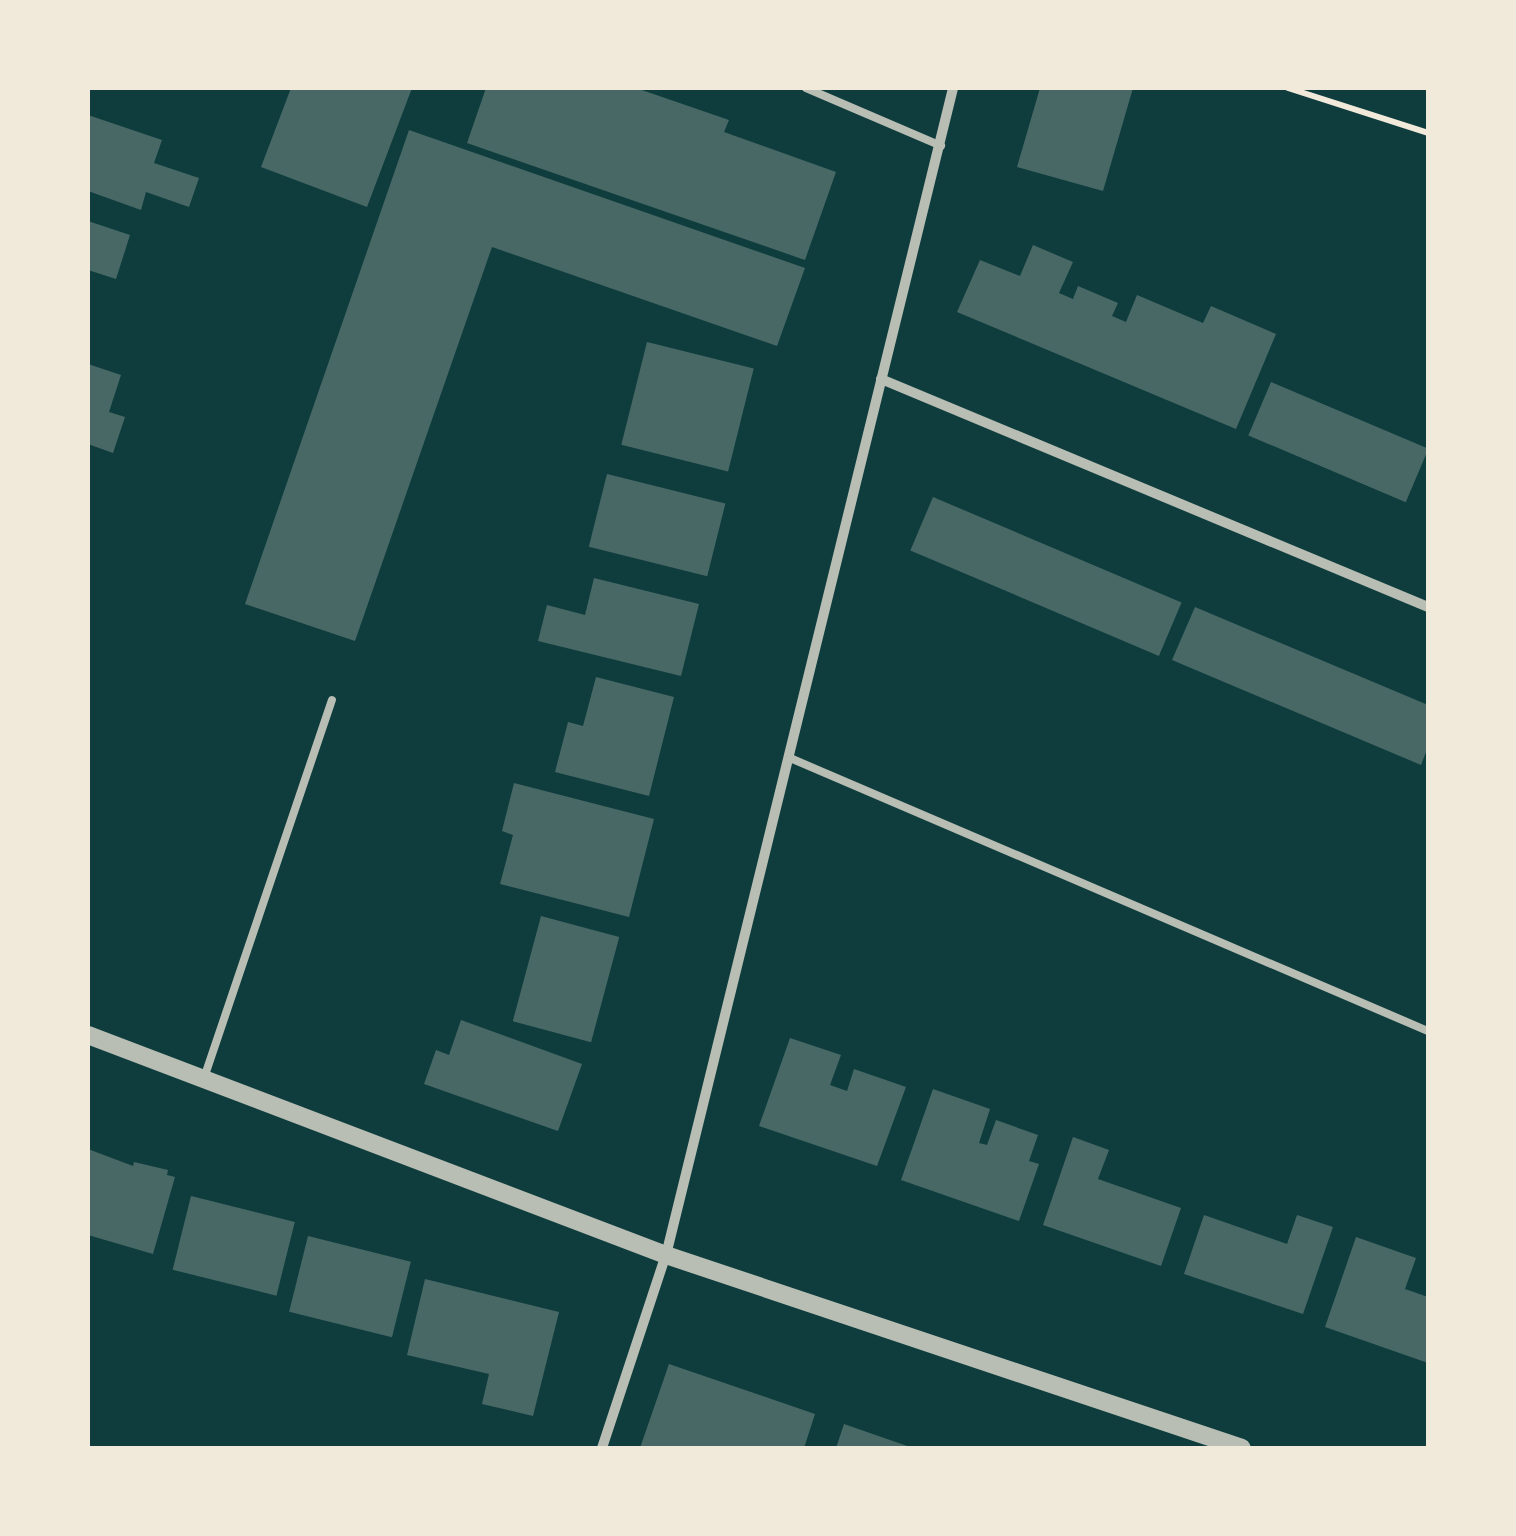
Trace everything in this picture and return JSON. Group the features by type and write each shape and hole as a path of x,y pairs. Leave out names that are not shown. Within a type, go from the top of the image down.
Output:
{"street":[{"path":"602,1448 666,1255 953,88"},
{"path":"881,380 1428,607"},
{"path":"88,1035 666,1255 1242,1448"}],"lane":[{"path":"806,88 941,146"},
{"path":"204,1078 332,700"},
{"path":"790,758 1428,1032"}],"path":[{"path":"1288,88 1428,132"}],"building":[{"path":"291,88 412,88 367,207 261,167"},
{"path":"486,88 636,88 729,120 724,132 836,172 805,260 467,143"},
{"path":"1040,88 1133,88 1103,191 1017,167"},
{"path":"88,115 162,140 154,163 199,178 189,207 146,192 141,210 88,191"},
{"path":"409,130 805,268 777,346 492,247 355,641 245,604"},
{"path":"88,221 130,235 116,279 88,270"},
{"path":"1033,245 1073,262 1059,293 1073,299 1078,286 1118,303 1112,316 1126,322 1137,295 1203,323 1211,306 1276,334 1236,429 957,312 980,260 1020,276"},
{"path":"647,342 754,369 728,471 621,445"},
{"path":"88,364 121,375 109,412 125,417 113,453 88,444"},
{"path":"1271,382 1428,449 1406,502 1248,435"},
{"path":"607,474 725,504 707,576 589,547"},
{"path":"933,497 1182,602 1159,656 910,550"},
{"path":"594,578 699,604 681,676 538,641 547,605 585,615"},
{"path":"1195,607 1428,705 1428,747 1421,765 1172,660"},
{"path":"596,677 674,697 649,796 555,772 568,722 583,726"},
{"path":"514,783 654,819 629,917 500,884 513,835 502,831"},
{"path":"541,916 619,937 591,1042 513,1021"},
{"path":"461,1020 582,1064 558,1131 424,1084 436,1050 449,1055"},
{"path":"790,1038 841,1055 830,1085 847,1091 854,1069 906,1087 877,1166 759,1126"},
{"path":"933,1089 990,1109 979,1143 987,1145 996,1120 1038,1135 1029,1161 1039,1164 1019,1221 901,1180"},
{"path":"1073,1137 1109,1150 1098,1179 1181,1208 1161,1266 1043,1225"},
{"path":"88,1149 133,1166 134,1162 168,1170 167,1175 175,1177 153,1254 88,1235"},
{"path":"191,1196 295,1222 276,1296 173,1270"},
{"path":"1204,1215 1287,1244 1297,1215 1333,1227 1303,1314 1184,1274"},
{"path":"308,1236 411,1262 392,1337 289,1312"},
{"path":"1356,1237 1416,1258 1405,1289 1428,1297 1428,1363 1325,1327"},
{"path":"425,1279 559,1312 533,1416 482,1404 489,1374 407,1355"},
{"path":"669,1364 815,1414 804,1448 640,1448"},
{"path":"844,1424 913,1448 836,1448"}]}
